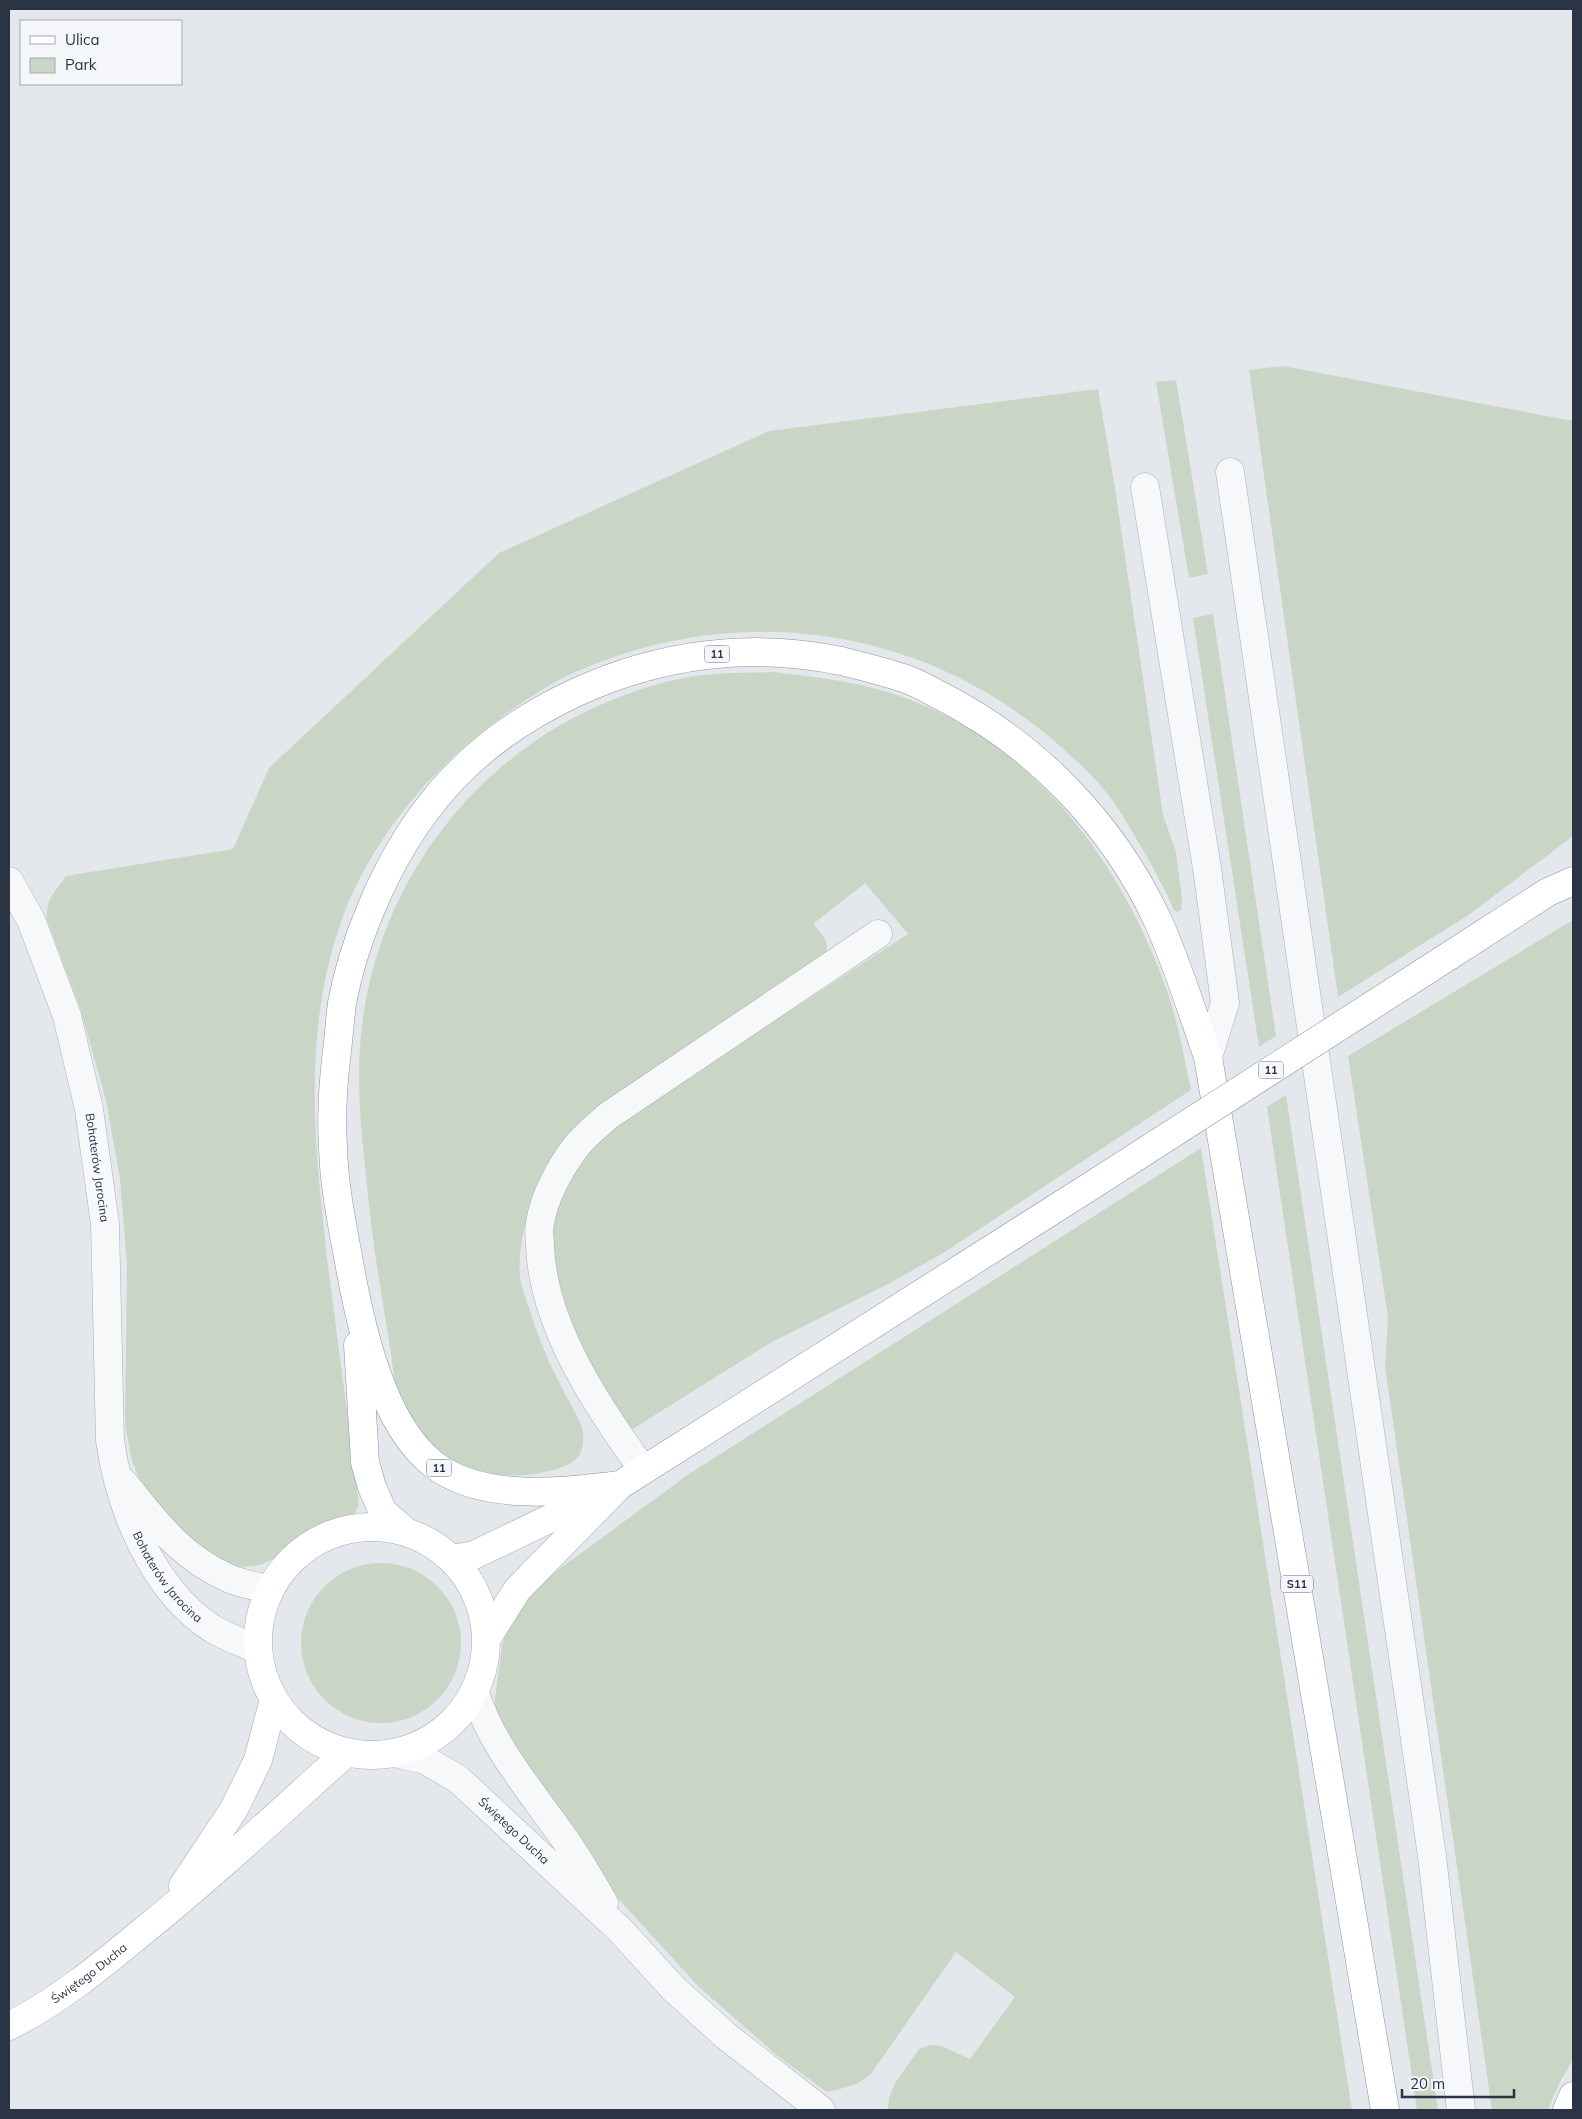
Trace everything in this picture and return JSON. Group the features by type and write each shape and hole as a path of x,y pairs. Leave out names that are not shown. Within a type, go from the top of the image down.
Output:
{"main road":[{"name":"11","path":"1208,1057 1159,924 1116,847 1073,794 1020,746 969,711 909,680 857,665 805,654 740,651 665,662 605,679 549,705 510,730 469,761 438,795 411,829 384,876 357,942 343,1001 335,1072 332,1145 337,1199 357,1307 377,1373 392,1410 400,1427 420,1452 448,1474 469,1482 521,1491 578,1490 620,1485 1094,1184 1548,892 1573,881"},
{"name":"11","path":"1548,892 1573,864"},
{"name":"S11","path":"1208,1057 1385,2110"},
{"name":"11","path":"357,1307 365,1462 372,1487 383,1512 404,1530"},
{"path":"453,1559 474,1555 620,1485"},
{"path":"487,1638 517,1590 620,1485"},
{"path":"373,1526 404,1530 430,1542 453,1559 470,1582 483,1609 487,1638 486,1657 474,1693 460,1714 442,1732 420,1745 395,1753 363,1755 347,1752 318,1742 293,1724 274,1699 263,1676 258,1650 258,1629 262,1608 270,1589 288,1563 312,1542 342,1530 373,1526"},
{"name":"Świętego Ducha","path":"166,1913 234,1809 258,1760 274,1699"},
{"name":"Świętego Ducha","path":"9,2026 26,2018 85,1978 166,1913 347,1752"},
{"path":"1567,2110 1573,2096"}],"street":[{"path":"1230,472 1432,1856 1461,2110"},
{"name":"S11","path":"1145,487 1207,868 1225,1003 1208,1057"},
{"name":"Bohaterów Jarocina","path":"9,881 32,920 67,1016 89,1109 105,1224 110,1440 114,1471 127,1514 152,1564 186,1606 213,1629 258,1650"},
{"path":"643,1470 600,1409 575,1363 555,1315 541,1269 540,1224 552,1186 576,1147 608,1116 878,934"},
{"name":"Bohaterów Jarocina","path":"114,1471 173,1542 195,1561 230,1579 270,1589"},
{"name":"Świętego Ducha","path":"474,1693 494,1739 571,1848 620,1930"},
{"name":"Świętego Ducha","path":"395,1753 425,1760 458,1779 620,1930 674,1990 719,2030 804,2099 821,2110"}],"green space":[{"path":"1283,366 1573,421 1573,836 1470,914 1338,997 1249,370"},
{"path":"1176,380 1208,574 1189,578 1156,382"},
{"path":"1098,389 1115,488 1163,815 1176,852 1182,899 1181,910 1177,912 1173,909 1151,864 1105,790 1060,746 1008,706 953,675 895,652 834,638 772,632 709,635 647,647 585,668 546,687 522,703 486,729 443,767 422,788 386,834 370,859 345,911 331,954 322,998 315,1086 319,1176 328,1265 359,1504 351,1521 314,1534 279,1557 260,1565 244,1567 211,1562 143,1492 131,1457 125,1424 127,1264 120,1179 106,1100 81,1011 47,920 49,901 66,876 233,849 269,768 499,553 769,431"},
{"path":"1213,614 1276,1036 1259,1047 1193,618"},
{"path":"773,672 822,678 887,692 949,717 991,743 1029,774 1064,809 1094,848 1121,890 1144,934 1172,1007 1191,1090 943,1253 892,1282 770,1343 631,1430 568,1344 548,1229 567,1177 610,1128 908,934 865,883 813,924 826,941 827,950 824,961 542,1175 522,1237 520,1250 521,1280 531,1316 547,1358 582,1428 582,1447 578,1457 568,1465 545,1472 525,1475 504,1475 464,1466 430,1444 404,1412 398,1398 374,1247 359,1097 360,1050 362,1027 372,972 390,920 414,871 445,826 481,785 523,750 569,720 620,697 651,686 676,680 729,673"},
{"path":"1573,920 1573,2059 1559,2084 1548,2110 1492,2110 1385,1366 1388,1317 1348,1056"},
{"path":"1286,1095 1438,2110 1417,2110 1267,1107"},
{"path":"1201,1148 1352,2110 888,2110 889,2098 895,2083 919,2049 931,2045 941,2046 970,2059 1015,1997 956,1952 871,2074 856,2084 827,2092 779,2057 699,1987 593,1871 531,1785 494,1707 502,1646 507,1629 530,1593 547,1578 689,1474"},
{"path":"381,1563 411,1569 432,1581 443,1592 455,1613 461,1643 455,1673 443,1694 432,1705 411,1717 381,1723 351,1717 330,1705 319,1694 307,1673 301,1643 307,1613 319,1592 330,1581 351,1569"}]}
